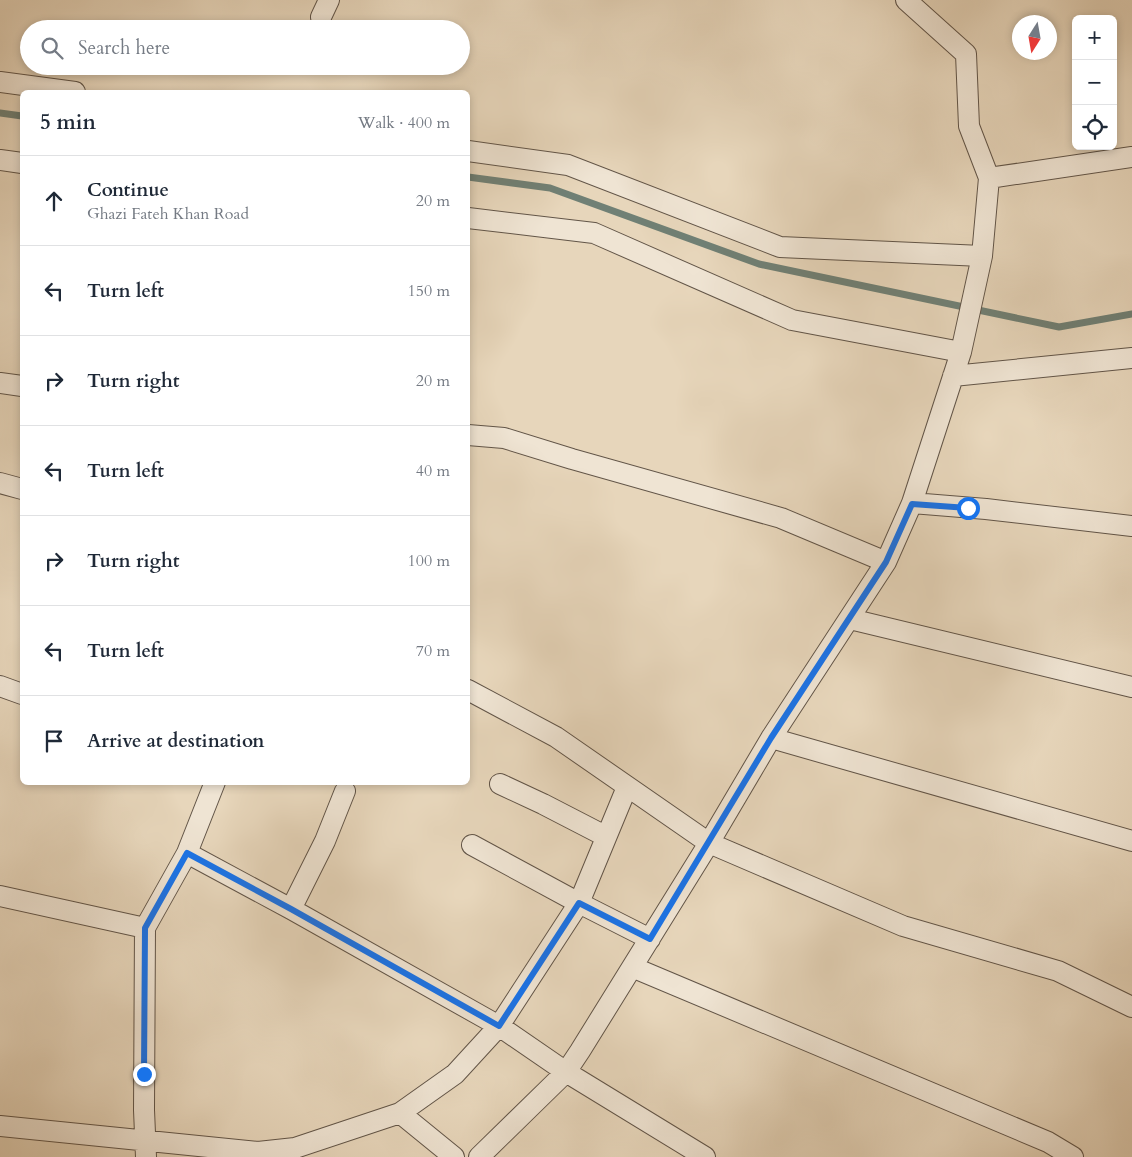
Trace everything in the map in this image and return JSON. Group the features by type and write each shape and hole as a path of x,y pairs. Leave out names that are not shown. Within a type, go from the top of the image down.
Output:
{"street":[{"path":"479,1157 566,1072 709,843 771,738 886,562 912,504 968,328 982,256 989,178 969,126 966,54 906,0"},
{"path":"0,82 60,90"},
{"path":"470,151 568,166 780,247 982,256"},
{"path":"989,178 1132,158"},
{"path":"0,160 20,163"},
{"path":"470,218 594,233 792,320 961,352"},
{"path":"953,376 1132,358"},
{"path":"0,383 20,386"},
{"path":"470,435 504,438 781,518 886,562"},
{"path":"0,482 20,489"},
{"path":"912,504 986,509 1132,526"},
{"path":"850,619 1132,687"},
{"path":"0,686 20,693"},
{"path":"470,691 556,737 709,843 903,926 1058,972 1132,1007"},
{"path":"771,738 1132,841"},
{"path":"500,784 605,836"},
{"path":"146,1149 144,1110 145,928 187,853 214,785"},
{"path":"0,1126 146,1149 258,1152 296,1148 400,1113 455,1074 499,1026 579,903 626,787"},
{"path":"291,909 325,841 345,791"},
{"path":"472,845 650,939"},
{"path":"187,853 499,1026 566,1072 704,1157"},
{"path":"0,896 145,928"},
{"path":"632,967 1048,1142 1073,1157"},
{"path":"400,1113 454,1157"}],"waterway":[{"path":"0,113 20,116"},
{"path":"470,177 550,188 759,264 1059,327 1132,314"}],"route":[{"path":"144,1074 145,928 187,853 499,1026 579,903 650,939 771,738 886,562 912,504 968,508"}]}
